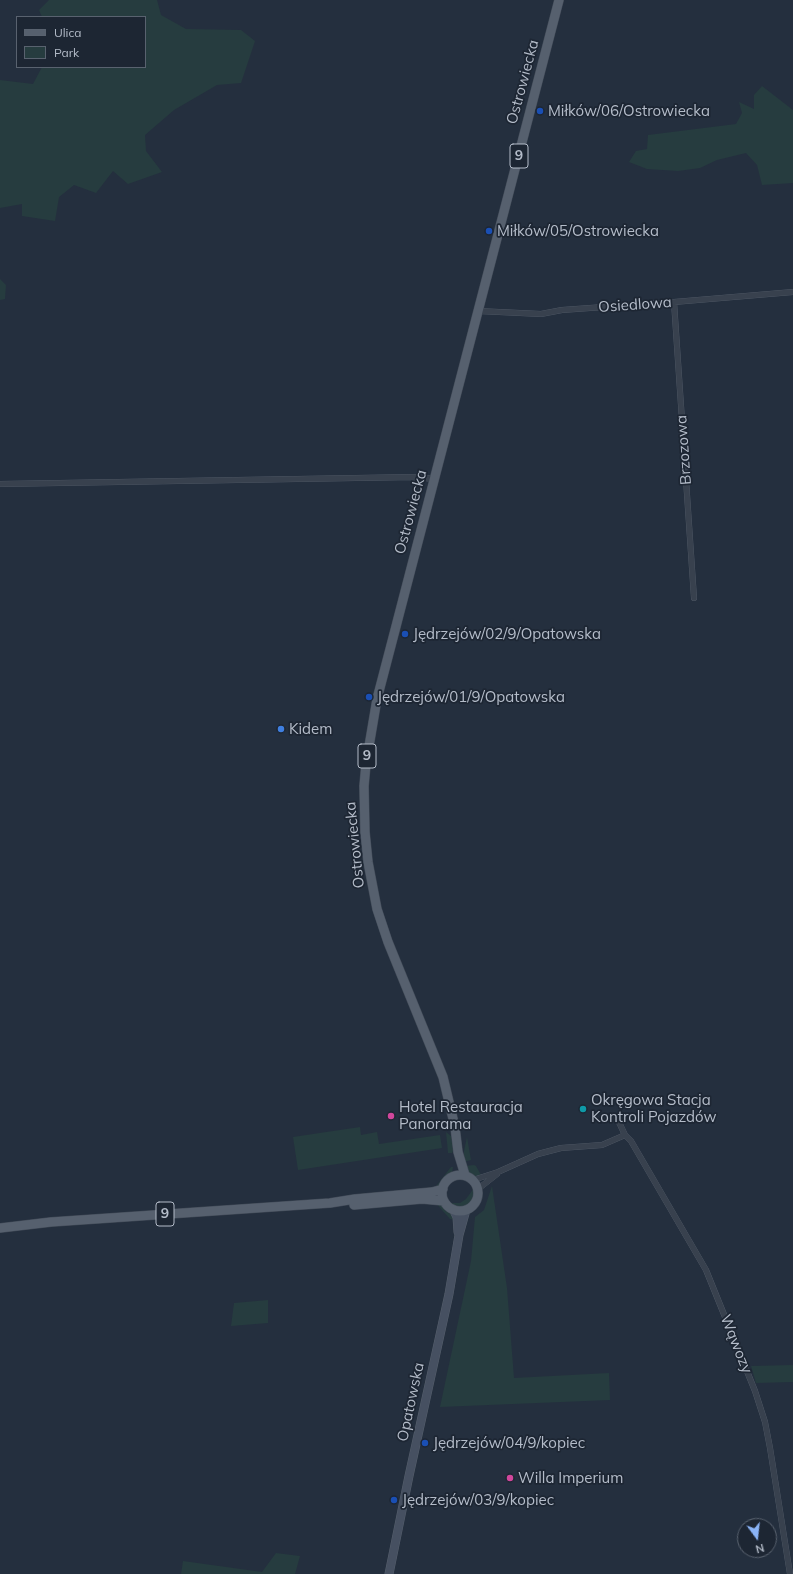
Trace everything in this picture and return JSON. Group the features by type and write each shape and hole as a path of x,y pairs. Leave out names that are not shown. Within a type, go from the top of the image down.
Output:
{"main road":[{"name":"Ostrowiecka","path":"458,1152 455,1127 443,1077 388,942 377,909 368,862 364,826 364,786 367,751 378,699 434,479 559,0"},
{"name":"9","path":"454,1176 458,1152"},
{"name":"9","path":"458,1152 469,1177 478,1189"},
{"path":"469,1177 454,1176 445,1184 443,1189 444,1201 453,1209 466,1210 471,1208 477,1200 478,1189"},
{"name":"9","path":"0,1228 51,1222 330,1203 355,1199 432,1192 443,1189"},
{"name":"9","path":"330,1203 349,1205 422,1199 444,1201"}],"street":[{"name":"Osiedlowa","path":"478,311 541,314 562,310 793,292"},
{"name":"Brzozowa","path":"674,302 694,598"},
{"path":"0,484 415,477 434,479"},
{"name":"Wąwozy","path":"617,1118 625,1135 629,1138 706,1270 755,1391 765,1422 770,1448 790,1574"},
{"path":"469,1177 498,1172 538,1154 561,1148 602,1145 625,1135"},
{"path":"478,1189 498,1172"},
{"name":"Opatowska","path":"453,1209 459,1235"},
{"name":"Opatowska","path":"389,1574 449,1294 459,1235 466,1210"}],"green space":[{"path":"49,0 157,0 161,15 186,29 241,30 255,41 241,83 217,85 174,110 145,135 146,151 162,172 128,184 113,171 96,193 74,185 59,197 55,221 22,216 22,204 0,208 0,80 33,84 41,68 146,68 146,16 42,16 39,10"},
{"path":"762,86 793,110 793,183 762,185 757,165 746,153 717,160 700,168 678,171 647,169 629,162 636,151 647,149 648,135 736,124 742,113 739,102 754,109 754,95"},
{"path":"0,279 6,285 5,299 0,300"},
{"path":"360,1127 361,1135 377,1132 379,1144 440,1135 442,1148 298,1170 293,1137"},
{"path":"446,1132 451,1136 452,1153 448,1153"},
{"path":"467,1137 471,1160 464,1162 464,1151"},
{"path":"474,1165 481,1175 475,1177 470,1175 465,1166"},
{"path":"451,1167 453,1167 452,1173 439,1187 433,1190"},
{"path":"492,1186 507,1288 514,1378 609,1373 610,1400 440,1407 471,1261 475,1217 484,1210"},
{"path":"474,1188 473,1198 469,1204 461,1207 450,1203 460,1203 466,1199"},
{"path":"434,1201 441,1203 450,1212 455,1220 450,1219"},
{"path":"268,1300 268,1323 231,1326 234,1303"},
{"path":"793,1365 793,1382 756,1383 751,1366"},
{"path":"276,1553 300,1556 295,1574 181,1574 183,1561 262,1572"}],"place":[{"name":"Miłków/06/Ostrowiecka","path":"540,111"},
{"name":"Miłków/05/Ostrowiecka","path":"489,231"},
{"name":"Jędrzejów/02/9/Opatowska","path":"405,634"},
{"name":"Jędrzejów/01/9/Opatowska","path":"369,697"},
{"name":"Kidem","path":"281,729"},
{"name":"Okręgowa Stacja Kontroli Pojazdów","path":"583,1109"},
{"name":"Hotel Restauracja Panorama","path":"391,1116"},
{"name":"Jędrzejów/04/9/kopiec","path":"425,1443"},
{"name":"Willa Imperium","path":"510,1478"},
{"name":"Jędrzejów/03/9/kopiec","path":"394,1500"}]}
